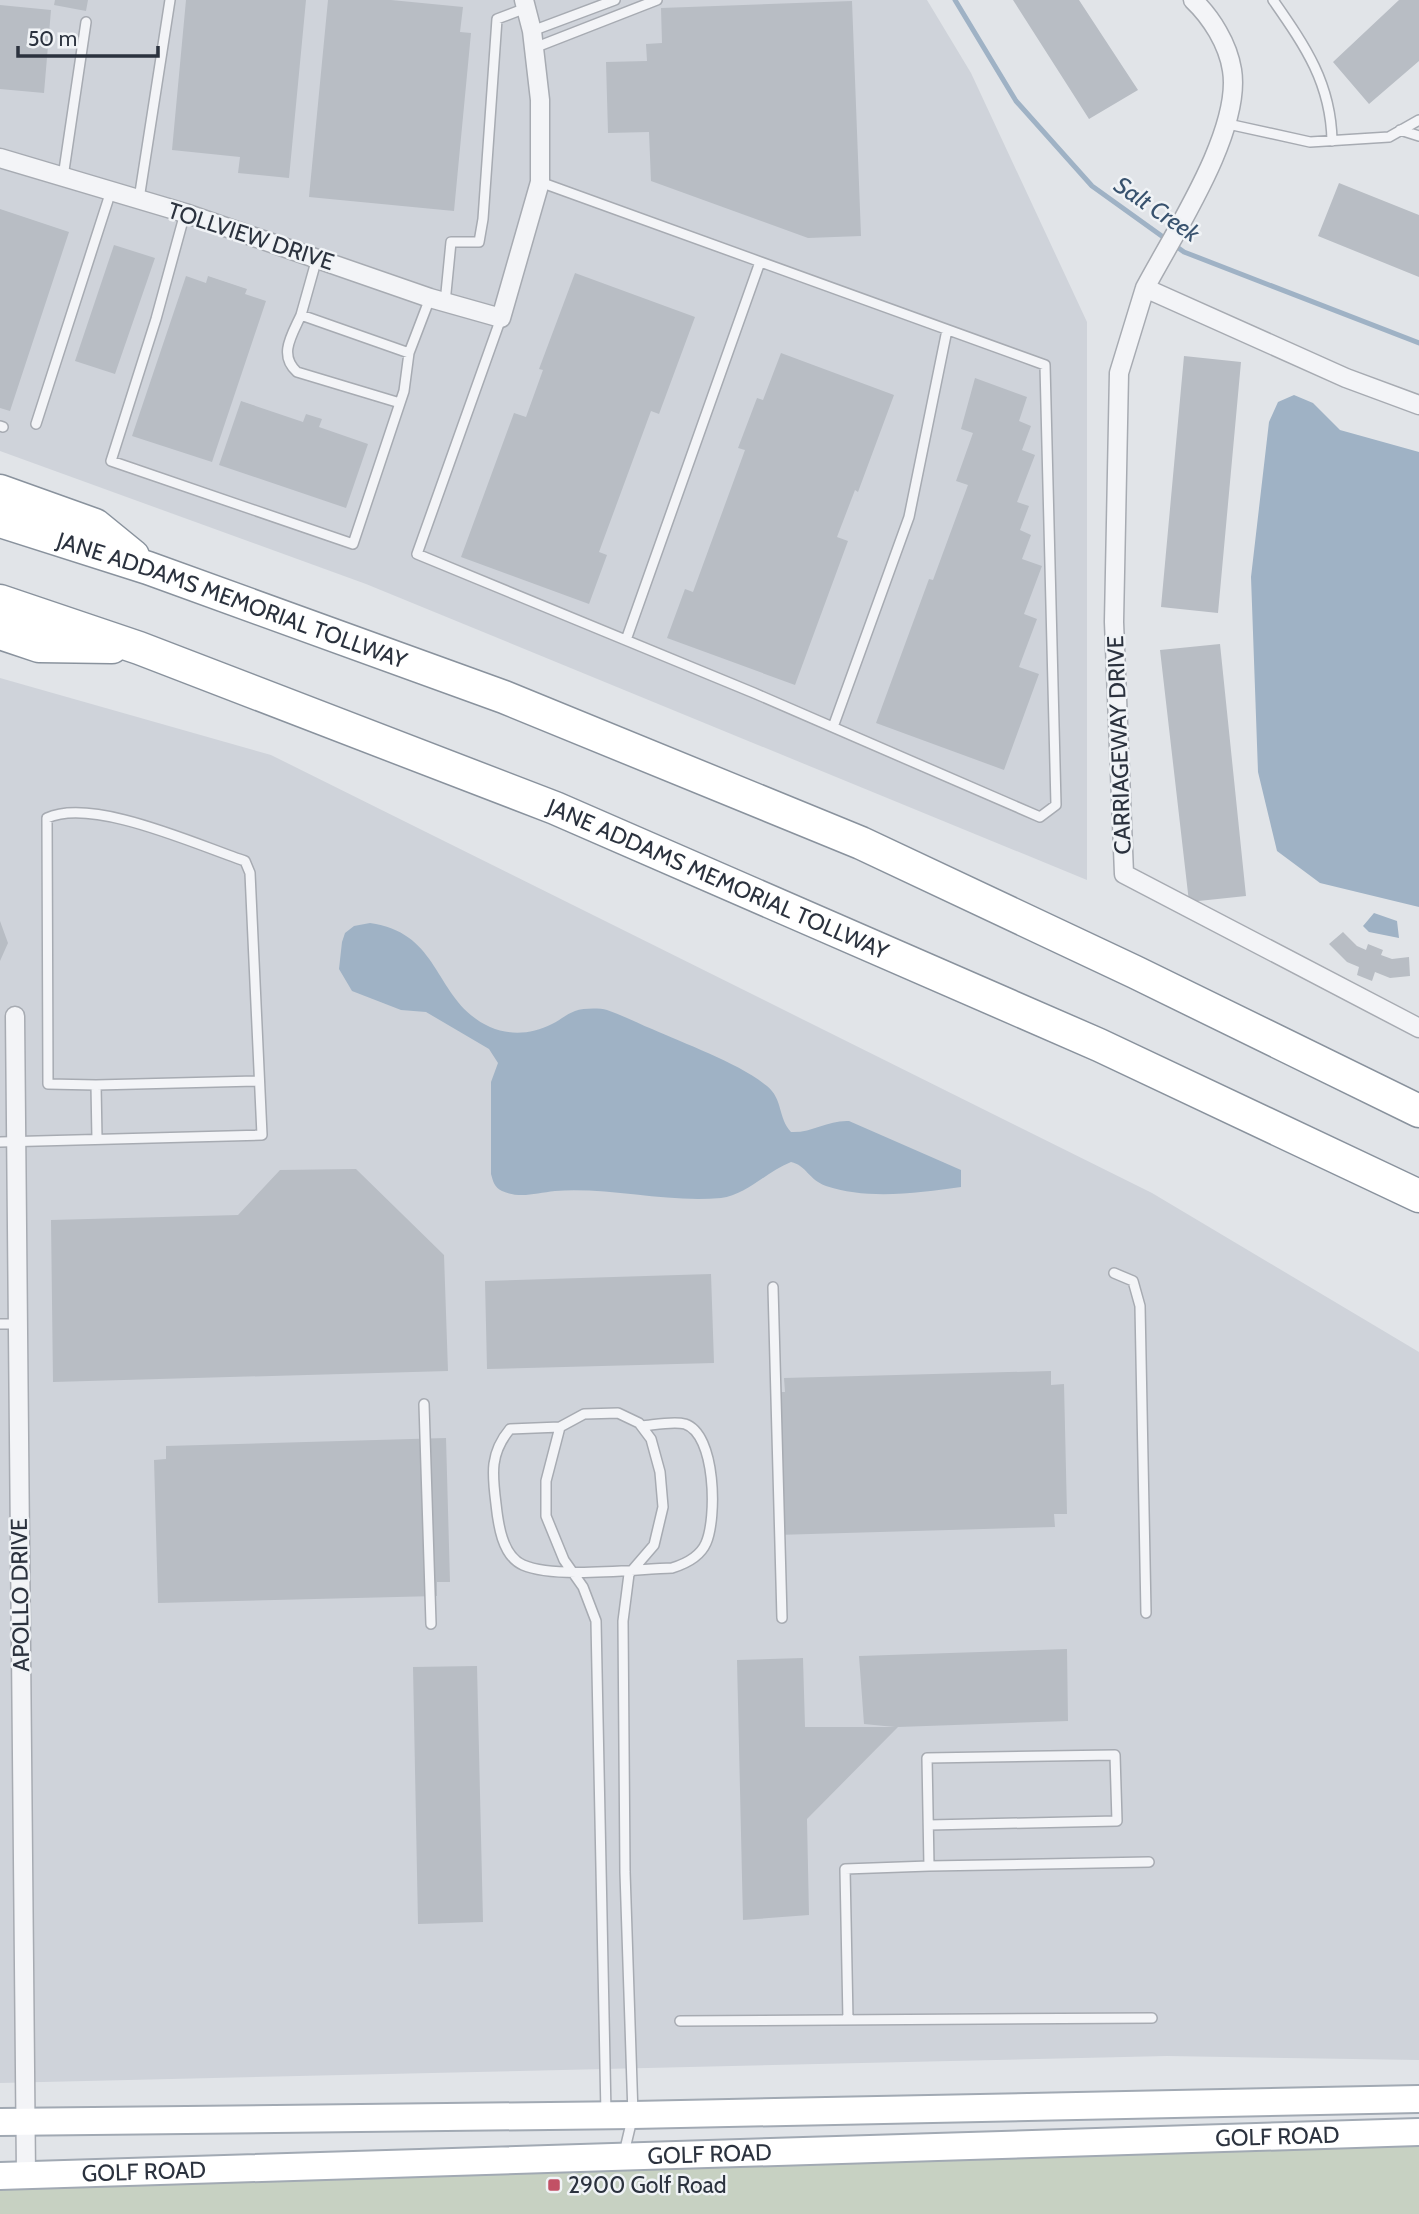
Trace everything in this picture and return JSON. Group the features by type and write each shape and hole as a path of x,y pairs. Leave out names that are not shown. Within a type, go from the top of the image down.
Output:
{"highway":[{"path":"0,491 95,525 148,568"},
{"name":"JANE ADDAMS MEMORIAL TOLLWAY","path":"0,521 148,568 504,697 861,843 1148,978 1419,1111"},
{"name":"JANE ADDAMS MEMORIAL TOLLWAY","path":"0,601 139,648 555,808 1099,1045 1419,1196"},
{"path":"0,634 39,646 139,648"}],"main road":[{"name":"GOLF ROAD","path":"13,2122 633,2115 1419,2099"},
{"name":"GOLF ROAD","path":"13,2176 1419,2132"}],"street":[{"name":"CARRIAGEWAY DRIVE","path":"1193,0 1213,25 1232,69 1228,124 1198,188 1145,288 1119,373 1114,622 1124,874 1419,1028"},
{"path":"500,318 540,182 540,100 526,4"},
{"name":"TOLLVIEW DRIVE","path":"0,158 184,213 437,301 500,318"},
{"path":"1145,288 1346,379 1419,405"},
{"name":"APOLLO DRIVE","path":"13,2176 8,1142 15,1016"}],"lane":[{"path":"138,200 170,0"},
{"path":"533,40 615,0"},
{"path":"533,40 657,0"},
{"path":"1273,0 1302,42 1326,92 1332,141"},
{"path":"184,213 156,318 111,461 353,544 400,403 409,353 437,301 451,242 479,242 483,219 497,19 526,4"},
{"path":"63,177 86,22"},
{"path":"1228,124 1310,142 1389,137 1419,120"},
{"path":"1400,130 1419,136"},
{"path":"500,318 417,554 833,727 1040,817 1056,805 1045,365 540,182"},
{"path":"36,424 111,191"},
{"path":"317,258 286,356 289,364 297,372 400,403"},
{"path":"626,640 760,262"},
{"path":"301,315 409,353"},
{"path":"833,727 909,517 947,330"},
{"path":"8,1142 262,1135 250,873 245,861 116,817 57,813 47,818 48,1084 259,1081"},
{"path":"96,1085 97,1139"},
{"path":"1114,1273 1133,1281 1140,1306 1146,1613"},
{"path":"773,1287 782,1618"},
{"path":"424,1404 431,1624"},
{"path":"624,2155 633,2115 625,1872 623,1621 629,1574 633,1569 654,1545 663,1507 660,1472 651,1438 642,1426 618,1413 584,1414 561,1427 510,1429 497,1445 493,1480 498,1524 509,1552 522,1565 572,1571 633,1569 672,1568 687,1564 705,1545 711,1518 710,1461 698,1433 684,1424 642,1426"},
{"path":"561,1427 546,1481 546,1516 572,1571 583,1587 596,1621 606,2115"},
{"path":"929,1825 1117,1821 1115,1755 927,1758 929,1866"},
{"path":"848,2020 845,1869 1149,1862"},
{"path":"680,2021 1152,2018"}],"shaded area":[{"path":"0,0 927,0 971,73 1087,322 1087,880 366,584 0,451"},
{"path":"0,678 271,755 1152,1193 1419,1352 1419,2060 1167,2056 0,2083"}],"green space":[{"path":"1419,2132 1419,2214 0,2214 0,2177"}],"water":[{"path":"1294,395 1313,403 1340,430 1419,452 1419,907 1320,883 1277,851 1258,772 1251,577 1269,422 1278,402"},
{"path":"1374,913 1397,921 1399,938 1369,932 1363,926"},
{"path":"370,923 394,929 412,940 425,953 457,1001 471,1015 490,1027 506,1032 529,1032 552,1024 575,1011 607,1010 711,1054 755,1078 767,1086 776,1097 784,1121 791,1132 849,1121 961,1170 961,1187 911,1193 858,1193 826,1186 791,1162 739,1193 721,1198 680,1198 576,1190 522,1195 502,1191 496,1186 491,1174 491,1082 498,1063 489,1049 426,1012 401,1010 352,991 339,969 342,942 345,933 354,926"}],"building":[{"path":"55,0 88,0 86,11 54,5"},
{"path":"186,0 306,0 289,178 238,173 240,157 172,150"},
{"path":"328,0 391,0 463,7 460,32 471,33 454,211 309,197"},
{"path":"1013,0 1079,0 1138,90 1089,119"},
{"path":"1399,0 1419,0 1419,61 1369,104 1333,62"},
{"path":"852,1 861,236 808,238 651,181 649,132 608,133 606,62 647,61 646,44 662,43 661,8"},
{"path":"0,5 51,10 44,93 0,89"},
{"path":"1339,183 1419,215 1419,277 1318,236"},
{"path":"0,209 69,232 10,411 0,408"},
{"path":"114,245 155,258 115,374 75,361"},
{"path":"575,273 695,317 659,414 651,411 599,552 607,555 589,604 461,557 514,413 526,417 543,370 539,369"},
{"path":"186,276 206,283 208,276 247,289 245,294 266,301 212,462 132,436"},
{"path":"781,353 894,395 858,492 855,490 837,537 848,541 795,685 667,638 685,589 693,592 745,450 738,448 757,398 763,400"},
{"path":"1184,356 1241,362 1218,613 1161,607"},
{"path":"975,378 1027,397 1019,421 1031,426 1022,450 1035,455 1017,502 1029,506 1020,530 1031,535 1022,559 1042,566 1024,614 1037,619 1019,667 1039,674 1004,770 876,723 929,579 933,580 968,485 956,481 973,433 961,429"},
{"path":"241,401 303,422 306,414 322,419 319,427 368,444 346,508 219,465"},
{"path":"1220,644 1246,896 1189,902 1160,650"},
{"path":"0,921 8,943 0,961"},
{"path":"1343,932 1357,946 1366,950 1368,944 1383,950 1381,955 1392,959 1409,957 1410,976 1390,978 1375,972 1372,981 1357,975 1359,967 1347,962 1329,944"},
{"path":"356,1169 444,1255 448,1371 53,1382 51,1220 238,1215 280,1170"},
{"path":"711,1274 714,1363 487,1369 485,1281"},
{"path":"1051,1371 1051,1385 1064,1384 1067,1514 1054,1514 1055,1527 776,1535 772,1392 785,1392 784,1378"},
{"path":"446,1438 450,1582 437,1582 437,1596 158,1603 154,1460 166,1459 166,1446"},
{"path":"1067,1649 1068,1721 898,1727 807,1819 809,1915 743,1920 737,1660 803,1658 805,1727 895,1727 864,1724 859,1656"},
{"path":"477,1666 483,1922 418,1924 413,1667"}],"waterway":[{"name":"Salt Creek","path":"955,0 1016,101 1092,186 1184,252 1419,343"}],"place":[{"name":"2900 Golf Road","path":"554,2185"}]}
